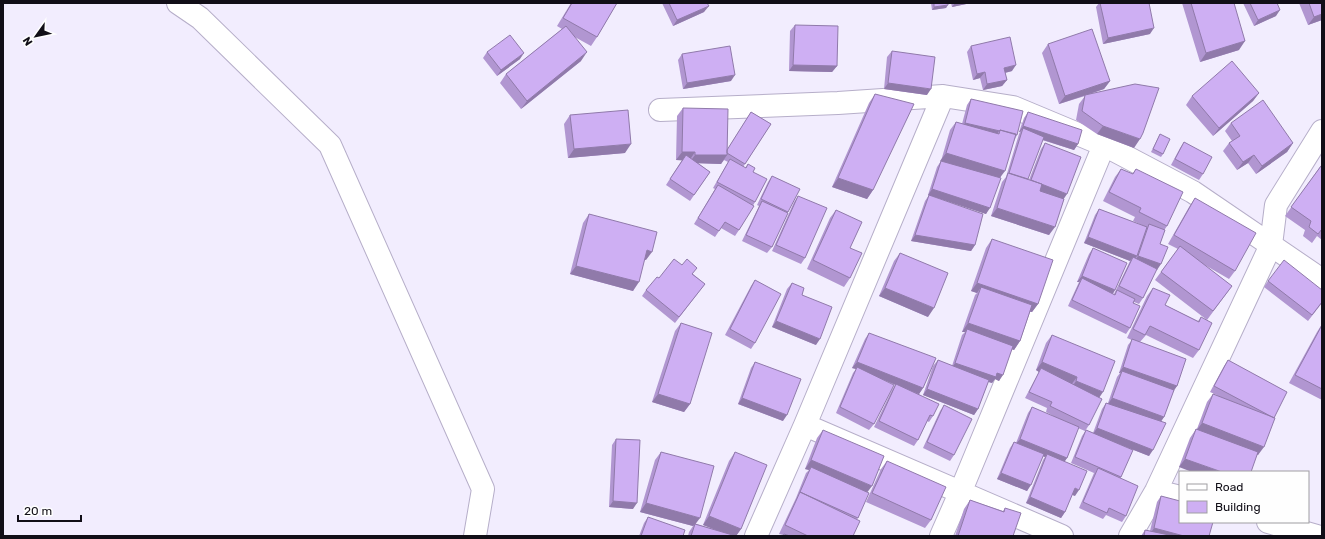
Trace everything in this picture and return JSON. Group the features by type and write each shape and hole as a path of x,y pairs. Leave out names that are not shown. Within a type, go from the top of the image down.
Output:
{"street":[{"path":"178,3 200,18 330,145 483,489 475,536"},
{"path":"756,536 805,425 943,96"},
{"path":"660,110 838,104 943,96 1013,107 1104,145 1193,192 1322,280"},
{"path":"1130,536 1156,491 1271,245 1276,205 1322,131"},
{"path":"941,536 1104,145"},
{"path":"805,425 1062,536"},
{"path":"1156,491 1179,497"},
{"path":"1272,523 1317,536"}],"building":[{"path":"572,3 617,3 597,37 563,18"},
{"path":"669,3 707,3 709,6 677,20"},
{"path":"934,3 948,3 948,5 934,7"},
{"path":"1100,3 1149,3 1154,28 1108,38"},
{"path":"1191,3 1234,3 1245,41 1206,53"},
{"path":"1250,3 1277,3 1280,10 1258,20"},
{"path":"1309,3 1322,3 1322,14 1314,17"},
{"path":"795,25 838,26 837,66 793,65"},
{"path":"566,26 587,52 527,101 506,74"},
{"path":"1092,29 1110,81 1065,96 1048,44"},
{"path":"510,35 524,53 501,70 487,52"},
{"path":"1010,37 1016,65 1004,68 1007,80 987,84 985,72 977,74 971,46"},
{"path":"730,46 735,75 687,83 682,54"},
{"path":"892,51 935,57 931,89 888,83"},
{"path":"1232,61 1259,93 1219,128 1192,96"},
{"path":"1135,84 1159,88 1140,139 1103,126 1082,111 1085,95"},
{"path":"875,94 914,104 873,190 838,178"},
{"path":"971,99 1023,111 1017,135 965,123"},
{"path":"1263,100 1293,143 1262,166 1254,155 1243,162 1229,143 1240,136 1231,123"},
{"path":"683,108 728,109 727,155 695,155 695,152 682,152"},
{"path":"628,110 631,144 574,149 570,115"},
{"path":"751,112 771,124 745,164 727,153 727,150"},
{"path":"1028,112 1082,130 1078,144 1023,126"},
{"path":"956,122 999,134 1000,130 1016,134 1005,171 946,153"},
{"path":"1023,128 1044,137 1028,179 1009,173"},
{"path":"1160,134 1170,139 1163,154 1153,149"},
{"path":"1184,142 1212,157 1203,174 1175,159"},
{"path":"1045,143 1081,157 1067,194 1031,180"},
{"path":"686,155 710,172 694,195 670,179"},
{"path":"730,159 746,168 748,164 755,168 753,172 767,179 755,202 717,182"},
{"path":"941,161 1001,178 990,208 932,189"},
{"path":"1321,166 1322,229 1318,234 1309,227 1311,221 1291,207"},
{"path":"1121,169 1133,174 1136,169 1183,192 1167,226 1139,212 1141,208 1109,192"},
{"path":"1008,173 1042,184 1040,191 1064,199 1055,227 997,208"},
{"path":"772,176 800,189 788,212 761,199"},
{"path":"718,185 754,206 739,230 725,222 719,231 698,218"},
{"path":"929,195 983,214 975,245 915,235"},
{"path":"798,196 827,208 805,258 776,245"},
{"path":"1195,198 1256,233 1235,271 1174,235"},
{"path":"762,201 788,213 772,247 746,235"},
{"path":"1099,209 1147,227 1137,256 1088,237"},
{"path":"836,210 862,222 850,248 862,253 850,278 813,260"},
{"path":"589,214 657,232 652,252 647,250 639,282 576,266"},
{"path":"1149,224 1165,230 1160,244 1168,247 1161,264 1138,256"},
{"path":"992,239 1053,260 1038,304 977,283"},
{"path":"1180,246 1232,286 1213,311 1161,272"},
{"path":"1093,248 1127,263 1115,290 1082,276"},
{"path":"900,253 948,273 934,308 885,288"},
{"path":"1133,257 1157,269 1143,298 1119,286"},
{"path":"674,259 682,265 687,259 697,268 692,274 705,284 679,317 646,290 657,277 659,278"},
{"path":"1284,260 1322,290 1322,302 1312,315 1268,281"},
{"path":"1082,278 1115,295 1117,290 1135,299 1133,303 1140,306 1130,328 1072,300"},
{"path":"755,280 781,294 755,343 730,329"},
{"path":"792,283 804,288 802,295 832,307 820,339 776,321"},
{"path":"981,287 1032,305 1020,341 968,323"},
{"path":"1153,288 1170,295 1165,305 1199,322 1201,317 1212,323 1199,350 1150,326 1145,335 1133,329"},
{"path":"681,323 712,333 690,404 658,394"},
{"path":"1322,325 1322,389 1295,375"},
{"path":"967,329 1013,346 1003,375 997,373 996,377 955,363"},
{"path":"869,333 936,358 923,388 857,362"},
{"path":"1052,335 1115,361 1103,392 1076,381 1077,377 1042,362"},
{"path":"1132,339 1186,359 1177,386 1123,367"},
{"path":"938,360 989,380 978,409 927,389"},
{"path":"1228,360 1287,392 1274,418 1214,386"},
{"path":"755,362 801,379 787,415 742,398"},
{"path":"857,367 894,385 874,424 840,407"},
{"path":"1041,368 1102,399 1089,425 1050,406 1052,402 1029,392"},
{"path":"1122,371 1174,390 1164,417 1112,398"},
{"path":"896,384 939,404 933,416 930,415 918,440 879,421"},
{"path":"1213,394 1275,418 1264,447 1202,423"},
{"path":"1106,403 1166,423 1153,450 1097,428"},
{"path":"944,405 972,419 954,455 927,442"},
{"path":"1032,407 1079,427 1067,458 1020,439"},
{"path":"1196,429 1258,452 1251,471 1219,471 1185,459"},
{"path":"823,430 884,456 872,486 811,460"},
{"path":"1086,430 1133,450 1121,477 1075,457"},
{"path":"616,439 640,440 637,503 613,501"},
{"path":"1014,442 1044,454 1031,485 1001,473"},
{"path":"661,452 714,466 700,518 646,503"},
{"path":"735,452 767,465 741,529 709,516"},
{"path":"1047,454 1087,471 1079,490 1075,488 1065,512 1030,497"},
{"path":"887,461 946,487 931,520 872,493"},
{"path":"811,467 869,493 858,518 800,492"},
{"path":"1098,468 1138,486 1126,516 1109,508 1107,513 1083,502"},
{"path":"800,492 860,521 853,536 808,536 785,525"},
{"path":"1161,496 1179,501 1179,523 1213,523 1209,536 1184,536 1154,528"},
{"path":"970,500 1004,512 1005,508 1021,513 1013,536 958,536"},
{"path":"648,517 685,530 683,536 641,536"},
{"path":"695,524 736,536 691,536"},
{"path":"1145,530 1174,536 1144,536"}]}
